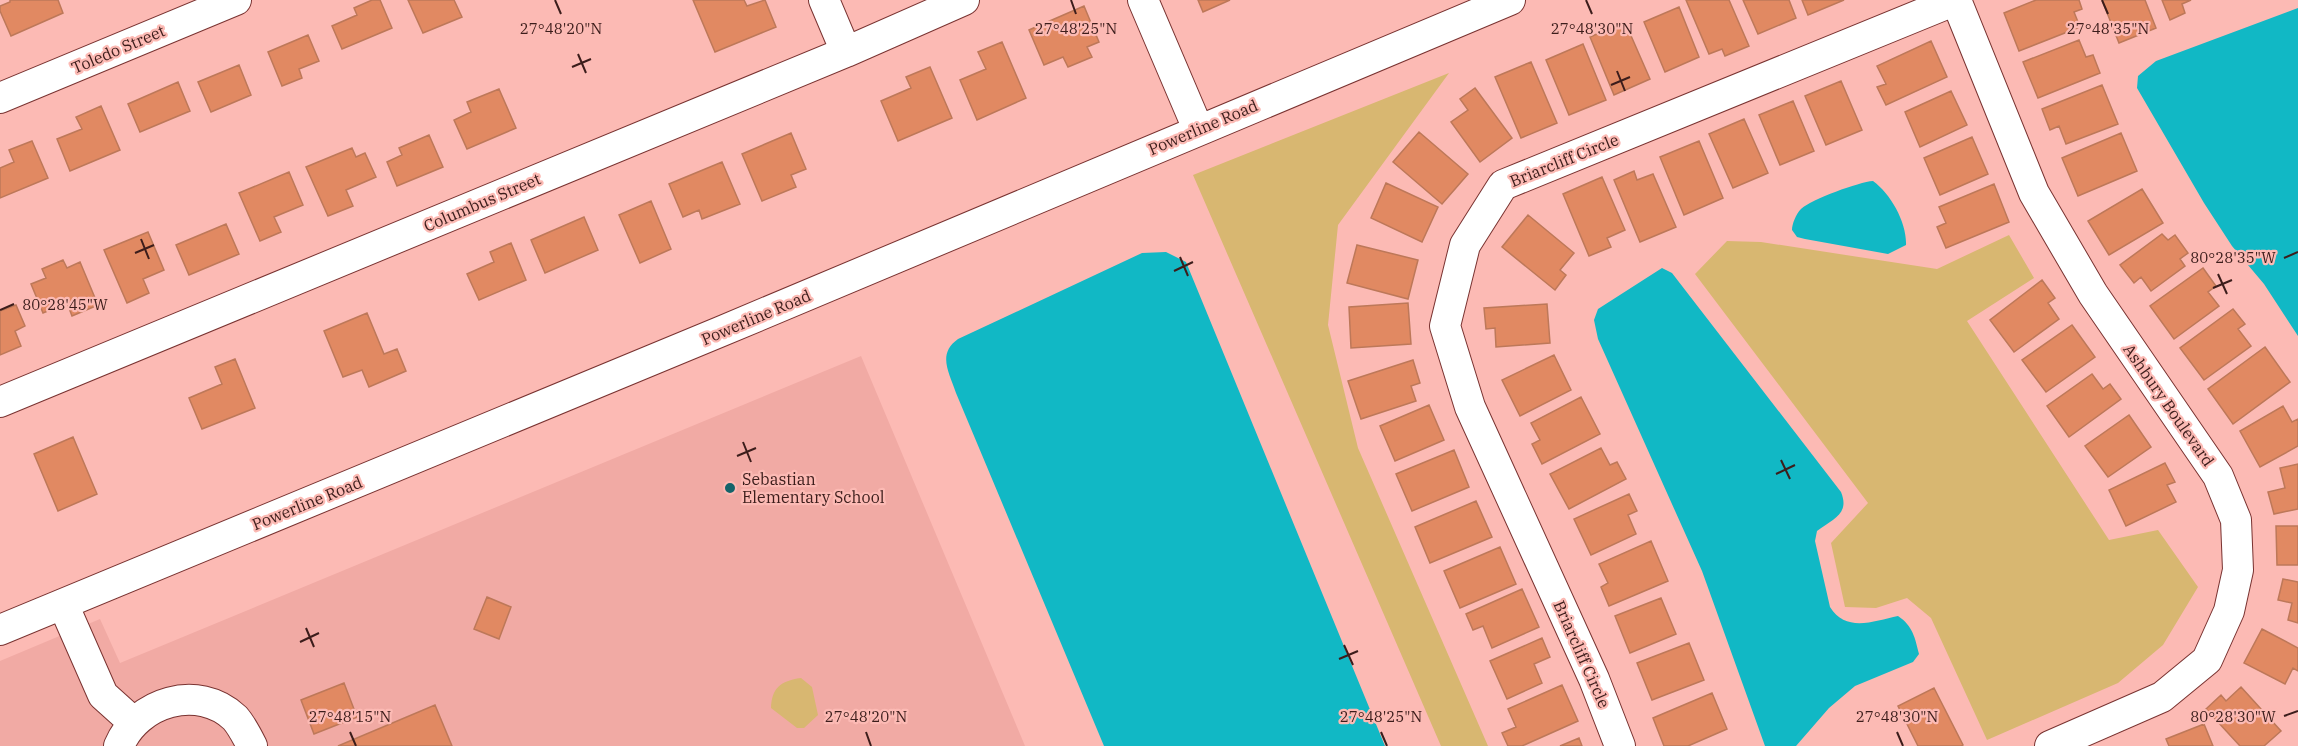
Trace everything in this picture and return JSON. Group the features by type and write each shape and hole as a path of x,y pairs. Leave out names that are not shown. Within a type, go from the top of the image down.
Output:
{"street":[{"name":"Toledo Street","path":"0,98 236,0"},
{"path":"824,0 846,52"},
{"name":"Columbus Street","path":"0,402 846,52 964,0"},
{"path":"1143,0 1198,129"},
{"name":"Powerline Road","path":"0,630 733,327 1198,129 1510,0"},
{"name":"Briarcliff Circle","path":"1620,746 1594,678 1470,407 1444,326 1465,245 1503,184 1956,0"},
{"name":"Ashbury Boulevard","path":"1956,0 2034,193 2093,294 2218,476 2236,520 2238,570 2229,611 2207,660 2162,697 2050,746"},
{"path":"63,604 103,695 126,734 151,708 174,701 198,700 215,705 234,718 252,746"}],"shaded area":[{"path":"1449,73 1338,225 1328,325 1358,448 1488,746 1441,746 1193,175"},
{"path":"2009,235 2034,278 1967,321 2109,540 2158,530 2198,587 2163,645 2118,683 1987,740 1931,618 1907,598 1876,608 1845,607 1831,543 1868,503 1695,274 1727,241 1761,242 1937,269"},
{"name":"Sebastian Elementary School","path":"861,356 1025,746 0,746 0,661 100,619 120,663"},
{"path":"801,678 812,687 818,715 804,728 797,728 771,708 773,695 778,687 788,681"}],"water":[{"path":"2298,8 2298,336 2264,284 2232,246 2204,203 2137,88 2138,76 2156,61"},
{"path":"1873,181 1886,193 1897,210 1904,228 1906,245 1888,254 1797,237 1792,230 1797,214 1807,205 1857,184"},
{"path":"1166,252 1186,262 1385,746 1104,746 956,393 948,371 946,357 958,339 1142,253"},
{"path":"1662,268 1672,273 1841,492 1842,511 1817,531 1815,541 1830,607 1837,615 1852,623 1898,616 1910,628 1916,643 1919,654 1913,662 1855,686 1829,708 1796,746 1765,746 1702,571 1598,339 1594,320 1598,309"}],"building":[{"path":"10,0 58,0 63,13 11,36 0,11 0,6"},
{"path":"372,0 380,0 392,28 342,49 332,26 357,15 354,8"},
{"path":"408,0 454,0 462,17 423,33"},
{"path":"693,0 744,0 747,6 765,0 776,27 715,52"},
{"path":"1198,0 1230,0 1203,12"},
{"path":"1686,0 1729,0 1749,46 1725,56 1722,49 1709,54"},
{"path":"1743,0 1789,0 1796,18 1758,34"},
{"path":"1802,0 1844,0 1808,15"},
{"path":"2036,0 2079,0 2082,9 2074,12 2080,27 2019,51 2004,13"},
{"path":"2102,0 2145,0 2156,28 2119,43"},
{"path":"2162,0 2191,0 2182,4 2185,13 2170,20"},
{"path":"1084,6 1099,42 1087,47 1092,57 1068,67 1063,57 1044,65 1029,30"},
{"path":"1679,7 1699,57 1665,72 1644,22"},
{"path":"1625,22 1650,79 1614,95 1590,37"},
{"path":"308,35 319,61 299,69 302,78 282,86 268,52"},
{"path":"2079,40 2086,57 2093,55 2100,73 2038,98 2023,62"},
{"path":"1931,41 1947,77 1886,105 1877,87 1886,84 1877,66"},
{"path":"1002,42 1026,98 977,120 960,80 986,69 978,52"},
{"path":"1583,44 1606,100 1569,115 1546,60"},
{"path":"1531,62 1557,123 1521,138 1495,77"},
{"path":"239,65 251,95 211,112 198,82"},
{"path":"930,67 952,118 898,141 881,101 911,88 906,77"},
{"path":"1841,81 1862,130 1826,145 1805,96"},
{"path":"178,82 190,111 140,132 128,104"},
{"path":"2102,85 2118,124 2066,144 2059,126 2050,130 2042,109"},
{"path":"1475,88 1512,138 1480,162 1451,122 1468,110 1460,99"},
{"path":"499,89 516,128 467,149 454,120 471,112 467,102"},
{"path":"1951,91 1967,125 1920,147 1905,112"},
{"path":"1793,101 1814,151 1780,165 1759,115"},
{"path":"101,106 120,150 70,171 57,139 82,129 76,117"},
{"path":"1744,119 1768,173 1733,188 1709,134"},
{"path":"1419,132 1468,174 1442,204 1393,162"},
{"path":"791,133 806,169 791,175 796,187 762,201 742,154"},
{"path":"2121,133 2137,171 2078,196 2062,158"},
{"path":"429,135 443,167 397,186 387,162 402,155 399,148"},
{"path":"1972,137 1988,174 1940,195 1924,158"},
{"path":"32,141 48,178 0,198 0,168 14,162 9,150"},
{"path":"1699,141 1723,198 1684,215 1660,157"},
{"path":"352,148 356,157 365,153 376,177 346,190 353,206 328,216 306,167"},
{"path":"722,162 740,204 702,219 699,210 683,217 669,184"},
{"path":"1634,171 1637,180 1653,174 1676,227 1640,242 1614,180"},
{"path":"289,172 303,205 274,217 281,232 260,241 239,193"},
{"path":"1602,177 1625,230 1607,238 1611,247 1589,256 1563,194"},
{"path":"1386,183 1438,207 1422,242 1371,218"},
{"path":"1994,184 2009,222 1946,248 1937,227 1946,223 1939,207"},
{"path":"2142,189 2163,223 2109,255 2088,221"},
{"path":"651,201 671,249 640,263 619,215"},
{"path":"1528,215 1574,253 1560,270 1566,275 1555,290 1502,247"},
{"path":"584,217 598,250 545,273 531,240"},
{"path":"226,224 239,254 189,275 176,245"},
{"path":"148,232 164,270 143,279 149,293 127,303 104,250"},
{"path":"2162,234 2168,240 2175,235 2188,253 2180,259 2185,266 2151,291 2141,277 2134,283 2120,265"},
{"path":"511,243 526,280 479,300 467,274 494,262 490,252"},
{"path":"1357,245 1418,260 1408,299 1347,283"},
{"path":"63,260 67,268 80,262 98,305 72,316 67,303 43,313 31,284 46,278 42,269"},
{"path":"2203,268 2216,286 2208,292 2219,306 2174,339 2150,306"},
{"path":"2042,280 2055,298 2048,303 2059,319 2014,352 1990,320"},
{"path":"1408,303 1411,344 1351,348 1349,307"},
{"path":"1547,304 1550,343 1496,347 1495,328 1486,329 1484,308"},
{"path":"16,305 25,326 15,331 21,346 0,355 0,311"},
{"path":"2233,309 2245,324 2238,329 2251,346 2204,380 2180,348"},
{"path":"367,313 384,354 397,349 406,371 369,387 362,370 343,377 324,331"},
{"path":"2072,325 2095,357 2046,392 2022,360"},
{"path":"2265,347 2290,382 2233,424 2208,389"},
{"path":"1554,355 1571,390 1520,416 1502,380"},
{"path":"235,359 255,408 202,429 189,398 222,384 215,367"},
{"path":"1413,360 1420,383 1411,386 1416,401 1361,419 1348,381"},
{"path":"2092,374 2103,389 2110,384 2121,399 2069,437 2047,406"},
{"path":"1581,397 1600,434 1542,464 1532,444 1540,440 1531,423"},
{"path":"1429,405 1444,440 1395,461 1380,426"},
{"path":"2283,406 2292,422 2298,419 2298,446 2260,467 2240,431"},
{"path":"2129,415 2151,447 2108,477 2085,446"},
{"path":"73,437 97,494 58,511 34,454"},
{"path":"1601,448 1610,465 1617,462 1626,479 1569,509 1550,474"},
{"path":"1454,450 1469,487 1412,511 1396,474"},
{"path":"2165,463 2175,482 2167,485 2176,502 2126,526 2109,490"},
{"path":"2298,464 2298,509 2274,514 2268,492 2285,488 2280,468"},
{"path":"1629,494 1637,511 1628,515 1636,534 1591,555 1574,519"},
{"path":"1476,501 1492,537 1430,563 1415,527"},
{"path":"2276,526 2298,526 2298,565 2277,565"},
{"path":"1651,541 1668,581 1609,606 1601,587 1608,583 1599,564"},
{"path":"1500,547 1516,584 1460,608 1444,571"},
{"path":"2283,579 2298,582 2298,623 2288,620 2292,603 2278,600"},
{"path":"1522,589 1539,627 1492,648 1483,626 1473,630 1466,614"},
{"path":"487,597 511,607 499,639 474,629"},
{"path":"1661,598 1676,634 1630,653 1615,616"},
{"path":"2262,629 2298,648 2298,671 2293,668 2285,684 2244,663"},
{"path":"1542,638 1550,657 1534,664 1542,683 1507,699 1490,661"},
{"path":"1689,643 1704,680 1652,700 1637,663"},
{"path":"344,683 357,717 314,734 301,700"},
{"path":"1562,685 1578,721 1522,746 1508,746 1502,733 1516,727 1508,709"},
{"path":"2241,687 2281,731 2264,746 2240,746 2206,709 2221,695 2226,701"},
{"path":"1934,688 1963,745 1961,746 1918,746 1898,706"},
{"path":"1712,693 1727,729 1688,746 1664,746 1653,718"},
{"path":"435,705 452,746 338,746"},
{"path":"2204,724 2213,746 2169,746 2166,739"},
{"path":"1579,738 1582,746 1560,746"}],"place":[{"name":"Sebastian Elementary School","path":"730,488"}]}
